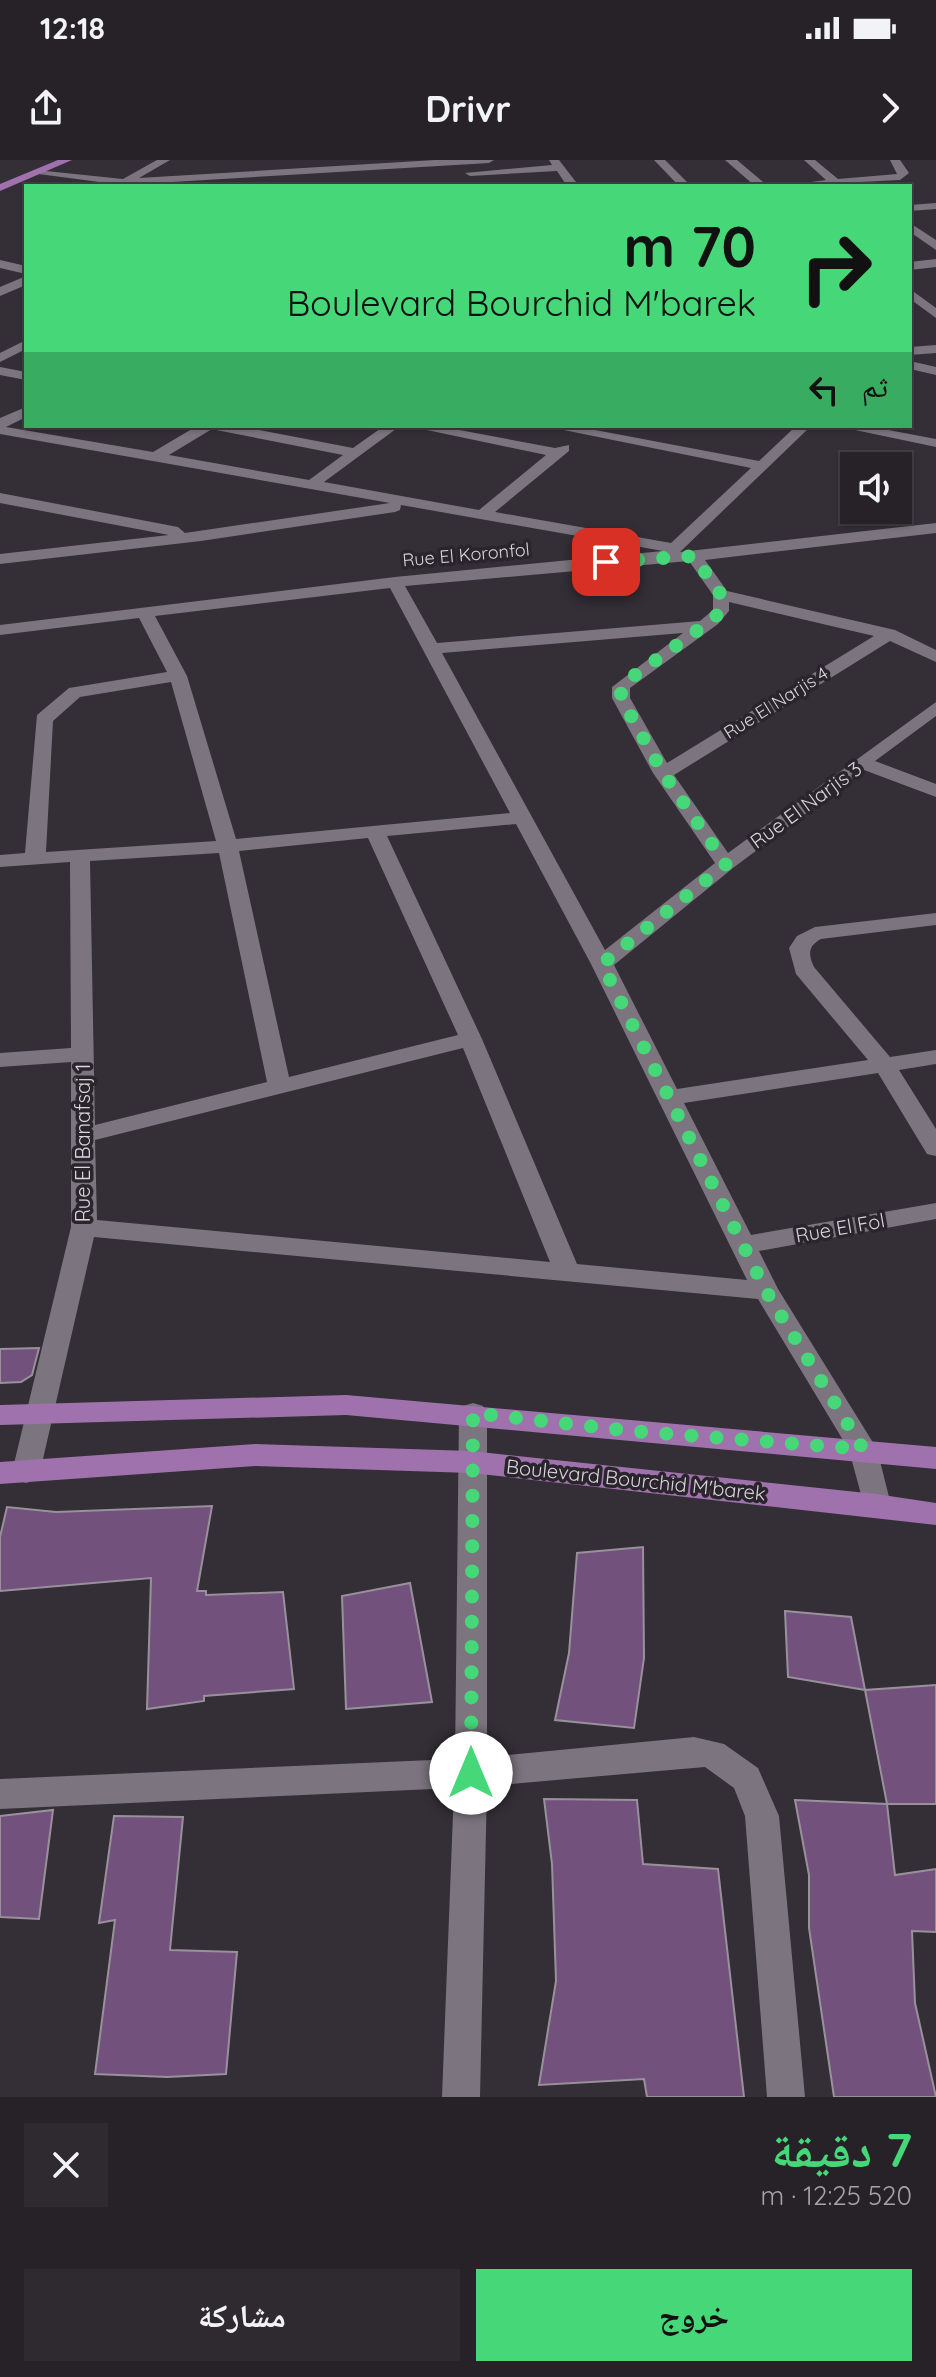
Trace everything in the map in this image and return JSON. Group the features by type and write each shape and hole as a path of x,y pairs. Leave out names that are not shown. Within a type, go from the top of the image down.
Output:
{"main road":[{"path":"0,188 67,160"},
{"path":"0,1415 346,1405 473,1413 632,1431 863,1449 936,1458"},
{"name":"Boulevard Bourchid M'barek","path":"13,1472 255,1455 471,1462 936,1514"}],"street":[{"path":"122,182 165,160"},
{"path":"36,173 165,183 313,165 489,160"},
{"path":"659,160 683,184"},
{"path":"730,160 760,184"},
{"path":"809,160 835,182"},
{"path":"398,162 406,176 556,164 571,184"},
{"path":"313,165 322,184"},
{"path":"811,184 896,178 904,175 899,165"},
{"path":"912,208 936,206"},
{"path":"912,228 936,246"},
{"path":"912,266 936,263"},
{"path":"0,264 24,270"},
{"path":"0,292 24,281"},
{"path":"912,295 936,314"},
{"path":"0,358 24,345"},
{"path":"912,351 936,349"},
{"path":"912,365 936,371"},
{"path":"0,371 24,376"},
{"path":"0,424 24,412"},
{"path":"156,457 204,428"},
{"path":"226,428 355,453"},
{"path":"311,485 390,428"},
{"path":"426,428 558,453"},
{"path":"562,428 759,465"},
{"path":"0,430 482,515 669,552 802,428"},
{"path":"854,428 936,443"},
{"path":"482,515 583,432"},
{"path":"0,498 201,536"},
{"path":"0,559 201,536 417,504"},
{"name":"Rue El Koronfol","path":"0,630 669,552 694,556 936,528"},
{"path":"694,556 721,595 721,611 621,687 621,698 663,773 726,864"},
{"path":"395,582 602,964 766,1291 863,1449 876,1505"},
{"path":"721,595 889,634 936,657"},
{"path":"144,612 178,676 228,846 280,1087"},
{"path":"431,649 704,626"},
{"name":"Rue El Narjis 4","path":"663,773 889,634"},
{"path":"35,859 44,719 61,709 66,698 75,692 178,676"},
{"name":"Rue El Narjis 3","path":"602,964 726,864 865,764 936,707"},
{"path":"865,764 936,791"},
{"path":"0,861 228,846 525,817"},
{"path":"375,832 471,1039 567,1271"},
{"name":"Rue El Banafsaj 1","path":"13,1472 41,1413 84,1227 80,855"},
{"path":"936,919 815,933 799,944 797,950 804,969 885,1066 936,1148"},
{"path":"82,1136 471,1039"},
{"path":"0,1060 82,1054"},
{"path":"669,1098 936,1057"},
{"name":"Rue El Fol","path":"744,1245 936,1211"},
{"path":"84,1227 766,1291"},
{"path":"461,2097 471,1773 473,1413"},
{"path":"0,1794 471,1773 694,1751 712,1754 746,1778 762,1816 786,2097"}],"building":[{"path":"39,1348 32,1375 21,1382 0,1383 0,1349"},
{"path":"212,1506 197,1591 206,1591 206,1595 283,1592 294,1689 204,1696 204,1701 147,1709 151,1578 0,1591 0,1537 7,1507 56,1512"},
{"path":"643,1547 644,1658 634,1728 555,1720 569,1653 577,1553"},
{"path":"410,1583 432,1702 346,1709 342,1596"},
{"path":"785,1611 851,1617 865,1690 788,1677"},
{"path":"936,1685 936,1804 887,1804 865,1690"},
{"path":"544,1799 637,1800 643,1864 718,1869 744,2097 647,2097 644,2079 539,2085 556,1981 552,1864"},
{"path":"795,1800 887,1804 895,1875 936,1869 936,1932 912,1931 915,2003 936,2097 834,2097 809,1928 809,1875"},
{"path":"53,1810 39,1919 0,1917 0,1816"},
{"path":"114,1816 183,1817 170,1950 237,1952 226,2074 167,2077 95,2074 115,1920 99,1923"}],"route":[{"path":"471,1773 473,1413 632,1431 863,1449 766,1291 602,964 726,864 663,773 621,698 621,687 628,680 721,611 721,595 694,556 606,562"}]}
